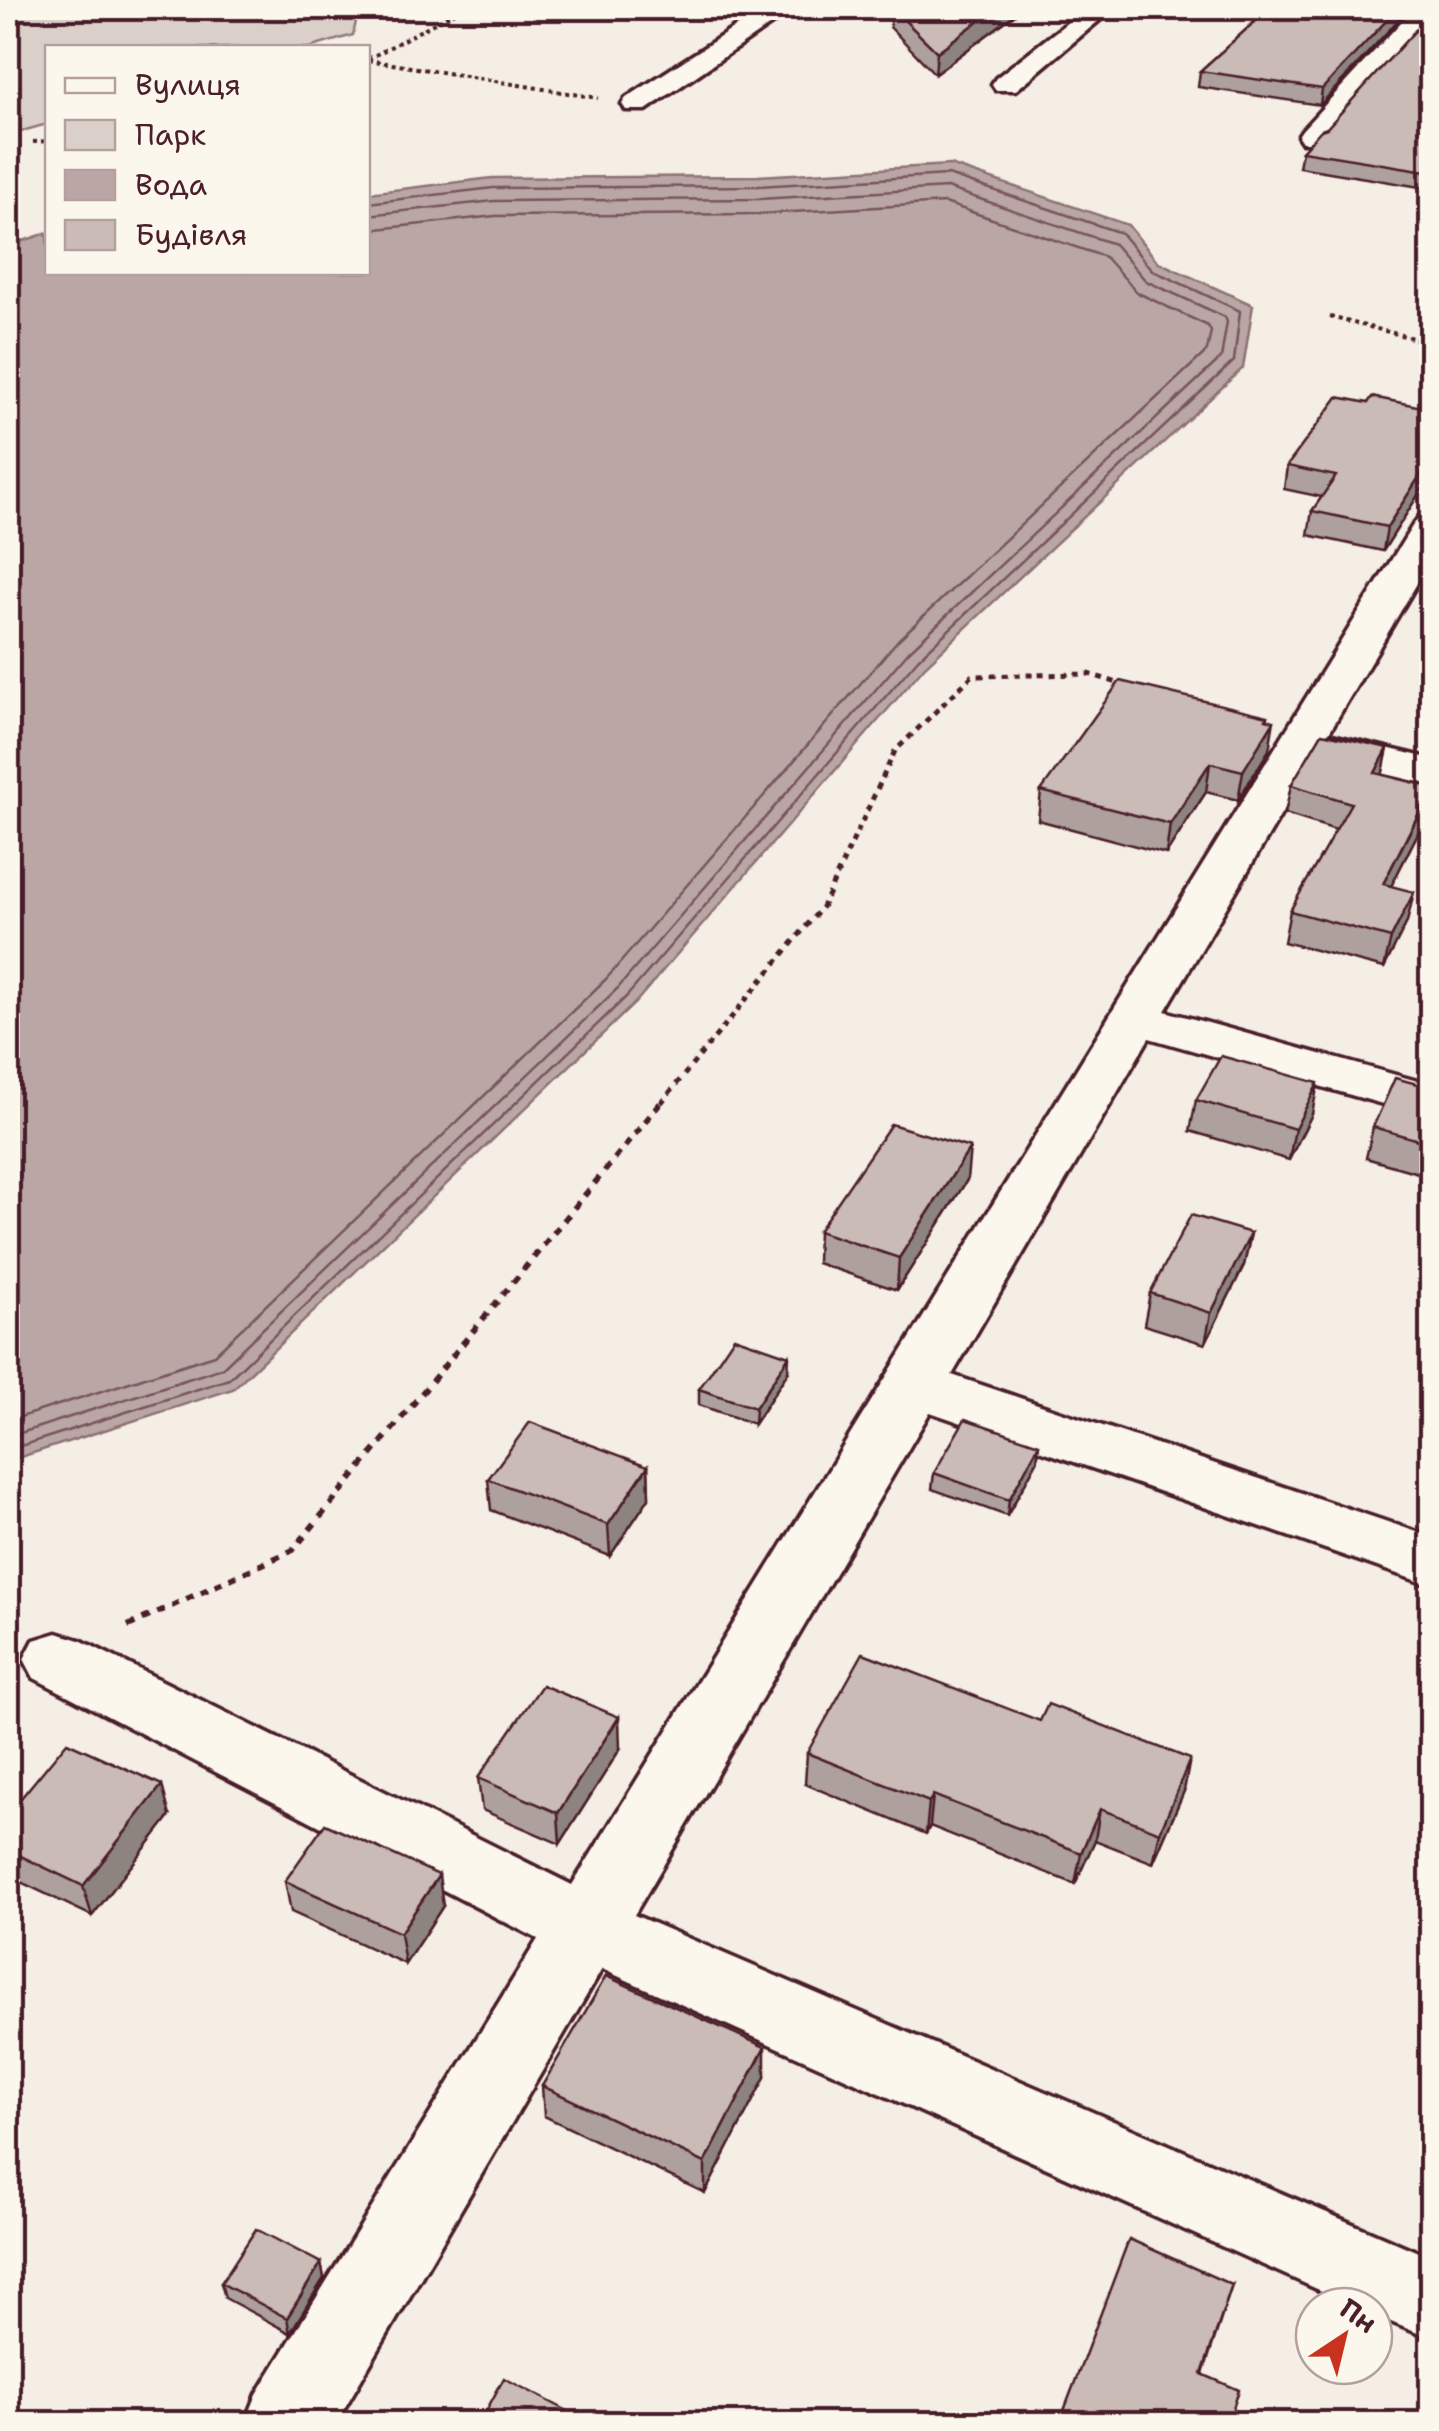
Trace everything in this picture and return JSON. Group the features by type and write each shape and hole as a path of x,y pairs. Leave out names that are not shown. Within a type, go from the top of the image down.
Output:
{"street":[{"path":"636,104 782,8"},
{"path":"1006,84 1101,8"},
{"path":"1312,136 1426,8"},
{"path":"287,2424 1430,529"},
{"path":"1301,742 1432,772"},
{"path":"1134,1018 1432,1102"},
{"path":"914,1384 1432,1562"},
{"path":"57,1659 586,1928 1432,2299"}],"path":[{"path":"370,59 462,8"},
{"path":"370,60 636,104"},
{"path":"33,142 45,141"},
{"path":"1330,317 1432,344"},
{"path":"57,1659 293,1550 822,906 895,751 972,676 1089,674 1142,691"}],"green space":[{"path":"8,8 359,8 353,35 319,45 45,45 45,125 8,135"}],"water":[{"path":"950,165 1128,225 1158,262 1253,305 1243,368 925,666 635,1003 233,1389 8,1461 8,246 45,234 45,275 370,275 370,193 492,178 758,176"}],"building":[{"path":"892,8 996,8 937,52"},
{"path":"1270,8 1398,8 1322,89 1200,71"},
{"path":"1432,12 1432,172 1302,151 1327,128"},
{"path":"1338,397 1368,403 1372,397 1432,409 1432,457 1387,527 1312,511 1336,476 1287,466"},
{"path":"1120,681 1268,716 1266,719 1274,721 1243,771 1210,763 1170,824 1041,791"},
{"path":"1322,733 1388,748 1375,773 1432,787 1383,884 1414,892 1391,938 1290,911 1351,803 1291,785"},
{"path":"1221,1056 1318,1083 1295,1129 1196,1100"},
{"path":"1395,1078 1432,1088 1432,1144 1373,1127"},
{"path":"891,1124 970,1148 899,1258 818,1231"},
{"path":"1191,1215 1251,1233 1211,1313 1150,1293"},
{"path":"734,1337 789,1356 755,1408 699,1389"},
{"path":"965,1419 1039,1444 1009,1500 934,1473"},
{"path":"530,1422 648,1466 608,1525 488,1479"},
{"path":"863,1653 1040,1721 1048,1704 1190,1759 1160,1832 1100,1809 1081,1853 933,1795 929,1802 807,1753"},
{"path":"542,1685 619,1717 558,1813 478,1778"},
{"path":"67,1742 162,1785 83,1886 8,1850 8,1814"},
{"path":"325,1824 439,1875 400,1933 285,1881"},
{"path":"606,1976 765,2047 705,2163 542,2086"},
{"path":"256,2229 321,2263 287,2318 221,2283"},
{"path":"1129,2239 1232,2285 1202,2374 1239,2390 1228,2424 1078,2424 1062,2416"},
{"path":"504,2378 593,2424 479,2424"}]}
